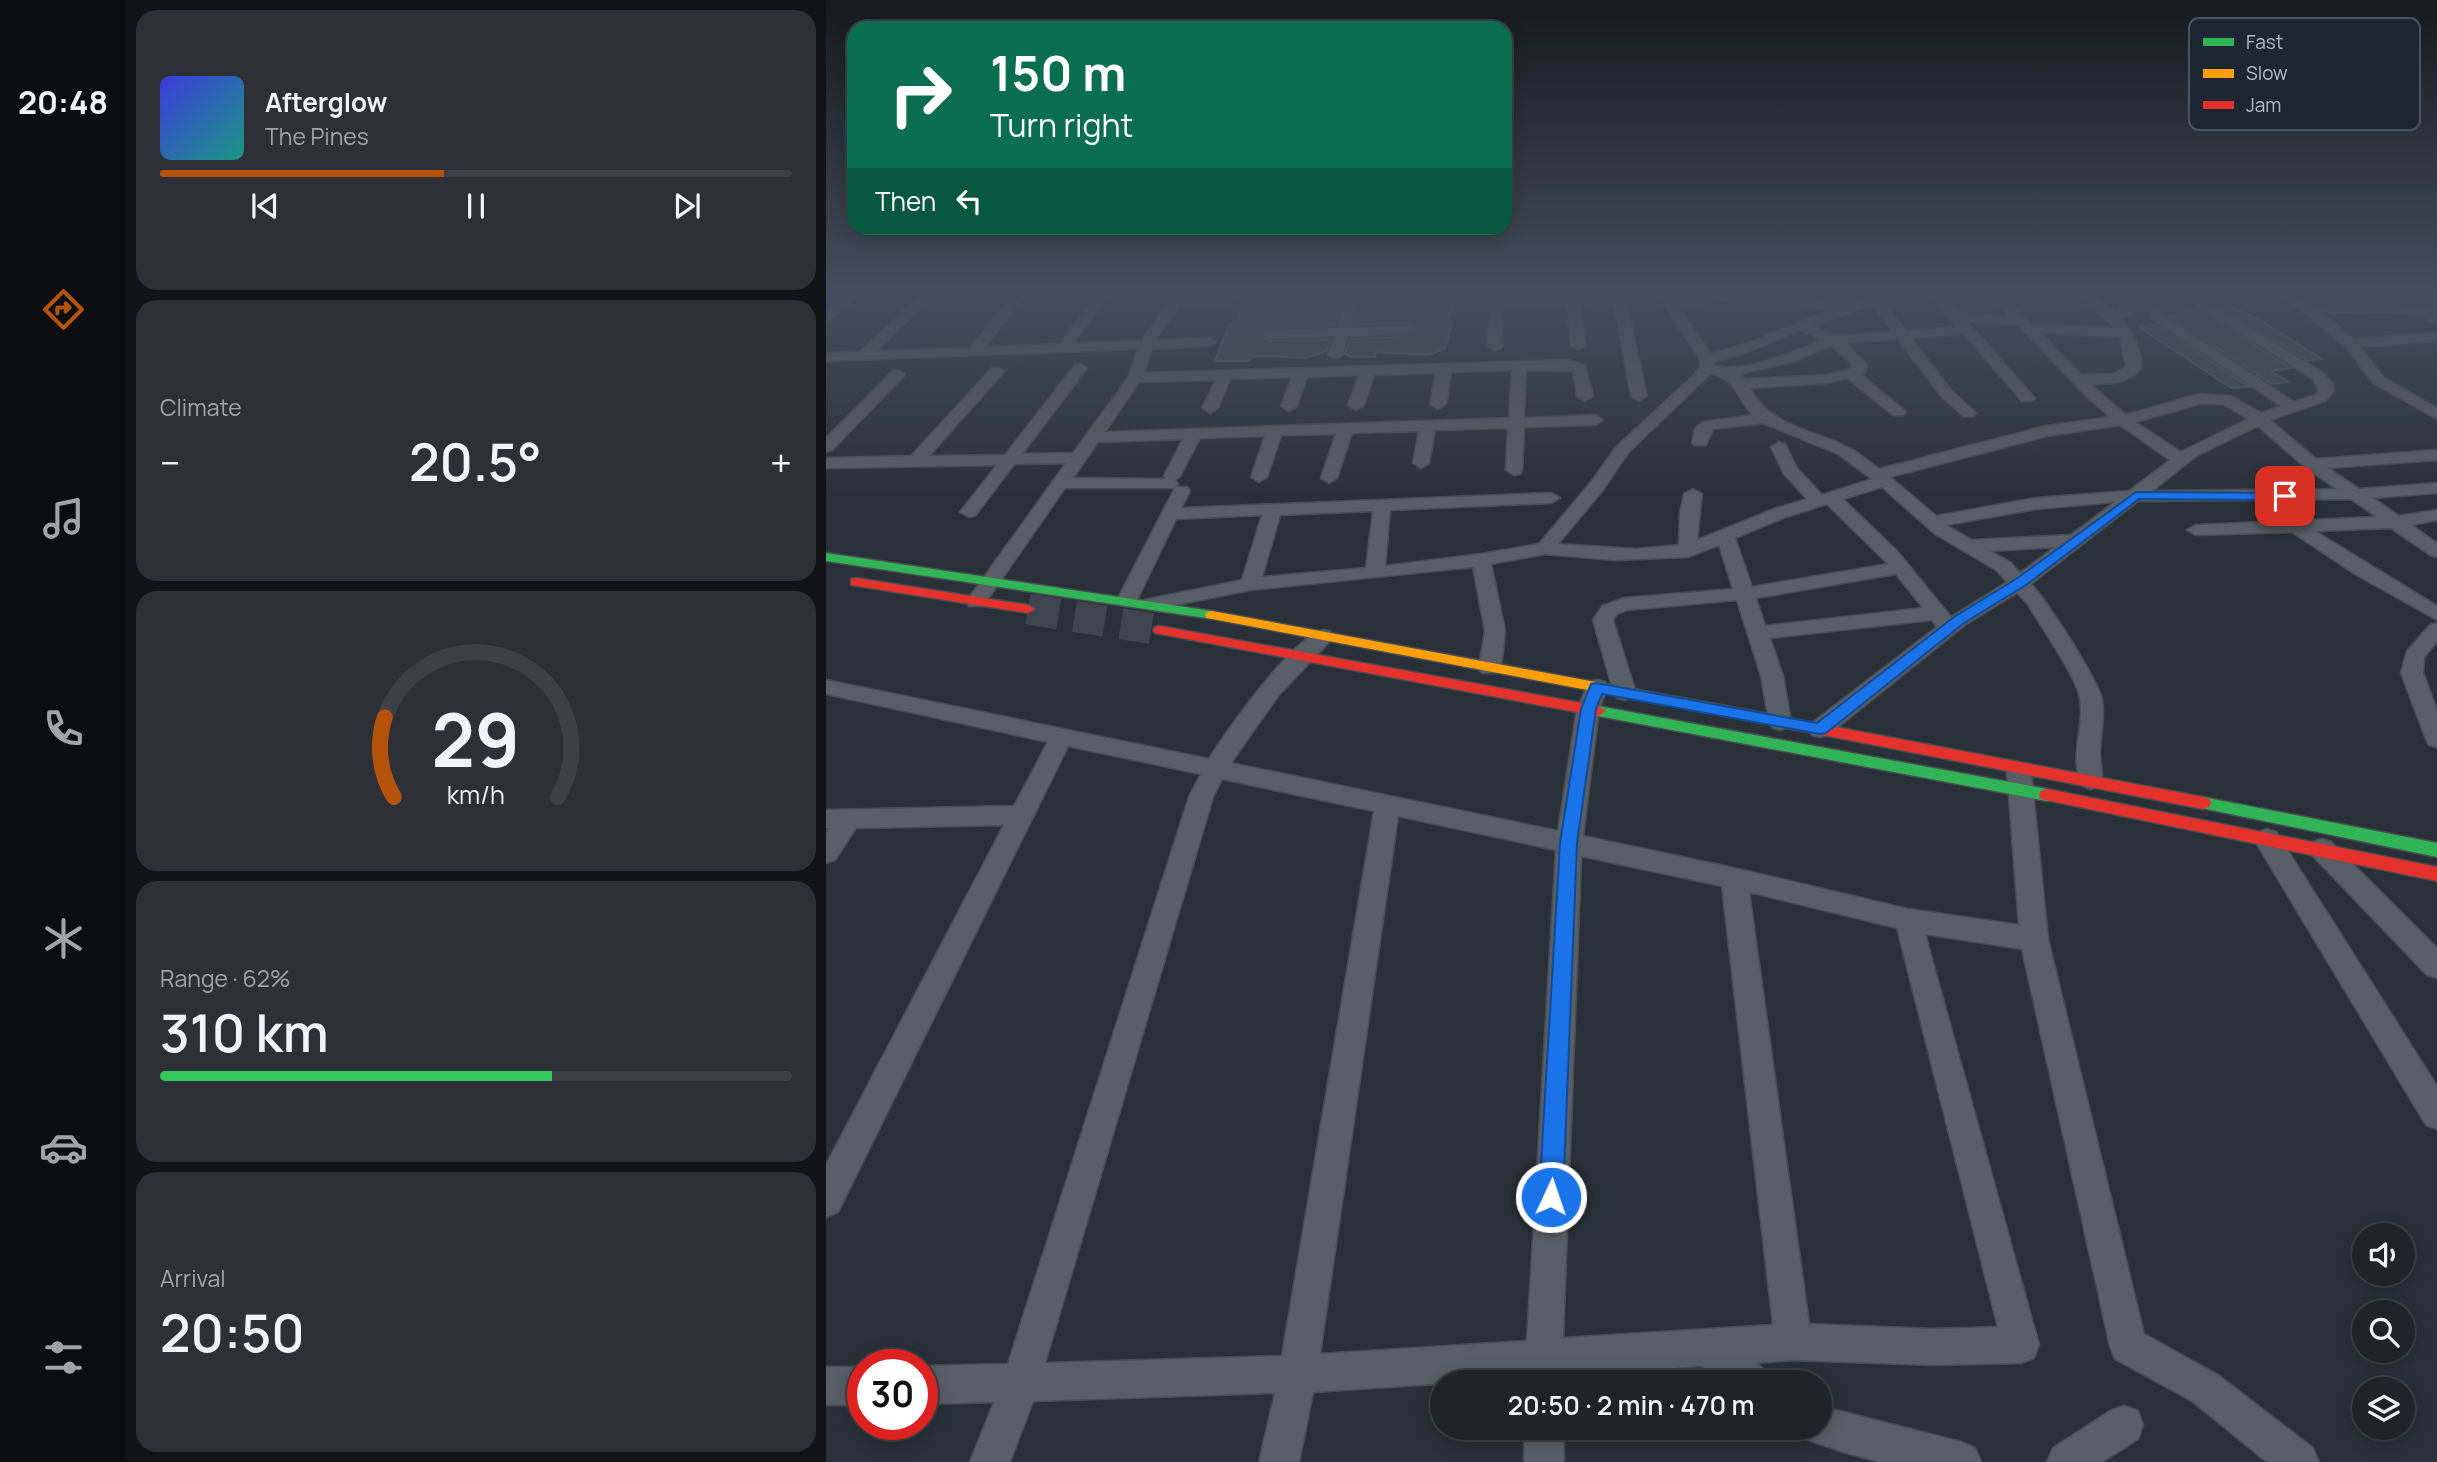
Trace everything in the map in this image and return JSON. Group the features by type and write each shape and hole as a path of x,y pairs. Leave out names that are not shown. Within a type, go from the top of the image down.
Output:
{"street":[{"path":"976,602 1135,379 1141,360"},
{"path":"1632,360 1639,396"},
{"path":"1705,360 1734,379 1749,402 1765,418 1830,444 1881,478 1952,537 2003,566 2021,582 2035,600 2089,691 2093,704 2086,750 2091,780"},
{"path":"1545,548 1590,495 1622,450 1701,377 1707,363 1716,360"},
{"path":"1734,379 1784,360"},
{"path":"1734,379 1828,379 1859,371 1860,365 1855,360"},
{"path":"1920,360 1946,393 1968,412"},
{"path":"1994,360 2027,398"},
{"path":"2060,360 2136,431 2182,460"},
{"path":"2077,379 2119,377 2131,372 2134,360"},
{"path":"2223,360 2292,407"},
{"path":"1820,729 1943,620 2021,582 2182,460 2259,419 2320,398 2327,391 2326,384 2297,360"},
{"path":"2363,360 2378,380 2437,414"},
{"path":"1514,470 1519,365"},
{"path":"1135,379 1577,365 1580,368 1585,396"},
{"path":"969,513 1080,368"},
{"path":"1438,404 1444,368"},
{"path":"1356,405 1368,370"},
{"path":"915,462 997,371"},
{"path":"1289,406 1301,373"},
{"path":"826,447 898,374"},
{"path":"1851,374 1898,412"},
{"path":"1210,408 1224,375"},
{"path":"2405,396 2437,392"},
{"path":"1152,604 1251,584 1375,573 1481,560 1545,548 1647,555 1688,551 1722,541 1780,513 1825,500 1881,478 2046,431 2124,420 2199,399 2214,398 2237,404 2259,419 2312,464 2437,551"},
{"path":"1700,442 1703,429 1709,425 1765,418"},
{"path":"1095,437 1595,420"},
{"path":"1421,463 1428,426"},
{"path":"1329,478 1345,429"},
{"path":"1259,477 1275,431"},
{"path":"1127,600 1168,514 1174,484 1194,434"},
{"path":"1779,447 1783,462 1794,478 1861,525 1943,620"},
{"path":"2312,464 2437,455"},
{"path":"826,463 1080,458"},
{"path":"1062,483 1174,484"},
{"path":"1934,522 2027,505 2136,496 2359,496 2437,488"},
{"path":"1688,551 1689,513 1693,495"},
{"path":"1168,514 1551,498"},
{"path":"1375,573 1382,505"},
{"path":"1251,584 1273,510"},
{"path":"2196,530 2299,528 2396,522 2437,515"},
{"path":"2299,528 2362,570 2437,614"},
{"path":"1972,546 2078,540"},
{"path":"1722,541 1772,676 1780,722"},
{"path":"826,557 1152,604 1490,668 1604,696 2019,778 2091,780 2437,850"},
{"path":"1481,560 1495,631 1490,668"},
{"path":"1543,1370 1569,843 1604,696 1603,620 1609,610 1624,604 1743,594 1900,568"},
{"path":"840,580 1028,609"},
{"path":"1757,633 1943,620"},
{"path":"2437,629 2414,656 2412,673 2437,739"},
{"path":"1160,630 1300,657 1604,696 1820,729 2267,839 2437,874"},
{"path":"990,1462 1020,1384 1201,797 1228,746 1300,657 1322,636"},
{"path":"826,687 1734,878 1908,920 2034,939"},
{"path":"826,1200 1062,736"},
{"path":"2019,778 2034,939 2128,1346 2205,1388 2299,1462"},
{"path":"1279,1462 1298,1374 1387,805"},
{"path":"826,853 838,819 1022,815"},
{"path":"2267,839 2437,1114"},
{"path":"2322,849 2437,966"},
{"path":"1734,878 1793,1342"},
{"path":"1550,1370 1709,1348 1793,1342 1933,1347 2021,1345 1908,920"},
{"path":"1709,1348 1736,1370"},
{"path":"938,1385 1430,1372"},
{"path":"826,1386 847,1386"},
{"path":"2067,1462 2124,1425"},
{"path":"1832,1429 1961,1462"},
{"path":"1544,1440 1544,1462"}],"building":[{"path":"2189,360 2209,360 2249,387 2231,388"},
{"path":"2236,360 2279,360 2291,368 2271,371 2288,382 2272,384"}],"tunnel":[{"path":"1039,611 1028,609 1160,630"}],"traffic: fast":[{"path":"826,557 1212,615"},
{"path":"1598,711 2047,795"},
{"path":"2203,803 2437,850"}],"traffic: slow":[{"path":"1212,615 1736,713"}],"traffic: jam":[{"path":"856,582 1028,609"},
{"path":"1160,630 1598,711"},
{"path":"1736,713 2203,803"},
{"path":"2047,795 2437,874"}],"route":[{"path":"1551,1197 1569,843 1588,709 1597,688 1820,729 1959,620 2021,582 2136,496 2285,496"}]}
